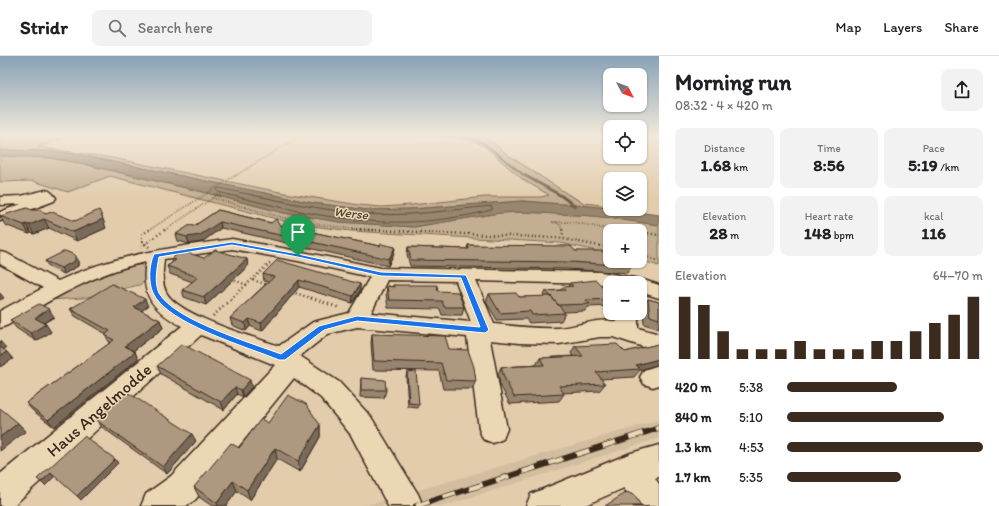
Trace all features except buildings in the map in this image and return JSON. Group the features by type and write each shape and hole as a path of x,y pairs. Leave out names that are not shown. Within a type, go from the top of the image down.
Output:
{"street":[{"path":"0,201 22,200 46,194 49,198 0,216"},
{"path":"0,320 75,279 124,261 232,244 298,256 381,274 603,278"},
{"path":"156,255 153,275 156,293 164,304 175,313 200,326 287,360 330,390 361,426 406,506"},
{"path":"0,257 57,288"},
{"path":"357,318 381,274"},
{"path":"464,276 481,330 492,429"},
{"path":"647,288 659,292"},
{"path":"158,506 183,488 287,360 321,328 357,318 519,335 559,336 600,329 613,329 627,322 659,343"},
{"name":"Haus Angelmodde","path":"0,495 200,326"},
{"path":"543,506 645,465 653,506"}],"path":[{"path":"215,194 220,195 213,198 145,243 143,242 141,235 266,156"},
{"path":"213,198 298,222 353,230 561,238 603,247"},
{"path":"561,238 563,233 560,224 552,222 586,224 603,228"},
{"path":"647,233 659,235"},
{"path":"200,326 253,280 280,253"},
{"path":"647,257 659,261"},
{"path":"226,278 247,285"},
{"path":"253,280 275,287"},
{"path":"289,292 347,310 357,318"}],"shaded area":[{"path":"0,156 50,158 79,163 203,192 284,213 340,222 414,227 499,213 522,212 594,216 659,225 659,266 647,262 647,224 603,224 603,252 561,243 351,231 296,224 110,176 68,192 33,181 0,182"},
{"path":"85,156 112,158 285,193 381,207 485,197 541,197 549,195 522,179 496,156 510,156 569,195 584,203 603,205 603,207 522,201 411,209 368,210 313,203"},
{"path":"136,263 143,266 146,274 146,281 139,285 83,298 49,300 89,278"},
{"path":"659,420 659,438 444,506 364,506"}],"water":[{"name":"Werse","path":"0,156 85,156 313,203 368,210 411,209 522,201 603,208 603,216 647,216 647,213 659,215 659,225 594,216 522,212 499,213 414,227 340,222 284,213 203,192 79,163 50,158"}],"waterway":[{"path":"500,156 525,176"},
{"path":"524,175 560,195 575,206"}],"railway":[{"path":"416,506 659,428"}],"route":[{"path":"232,244 298,256 381,274 464,276 485,330 357,318 321,328 282,357 202,327 175,313 164,304 156,293 153,275 156,255 232,244"}]}
